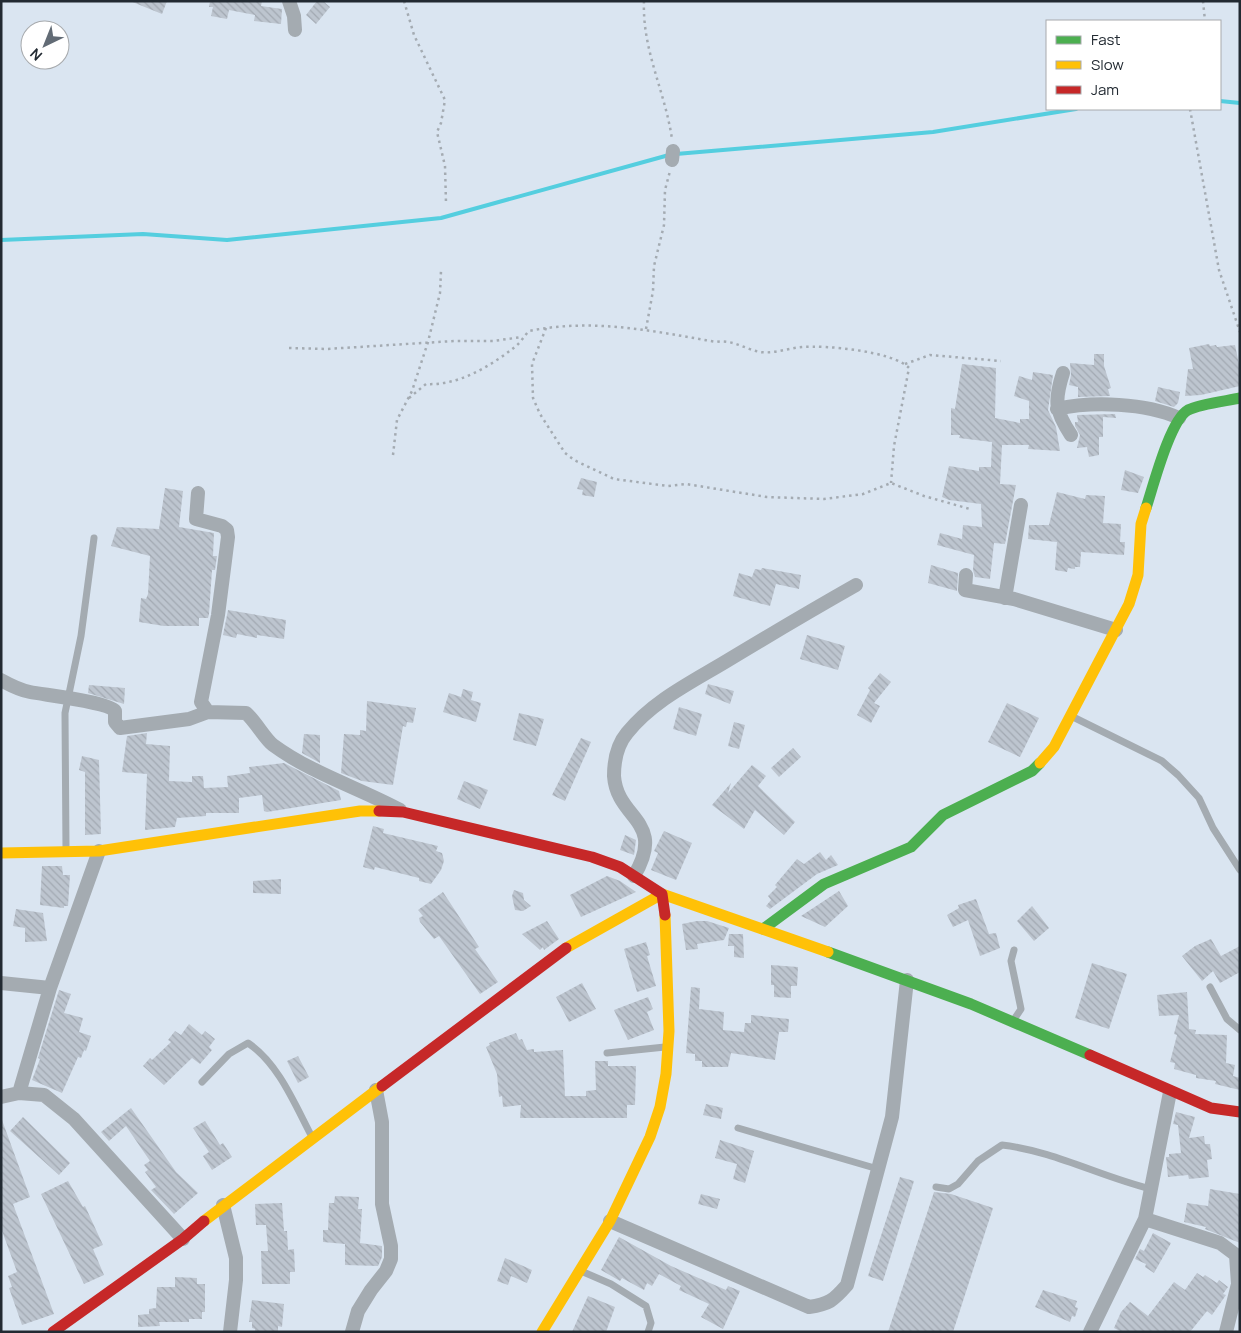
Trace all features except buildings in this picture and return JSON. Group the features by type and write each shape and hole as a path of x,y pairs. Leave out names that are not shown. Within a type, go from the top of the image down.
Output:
{"street":[{"path":"289,1 294,16 294,30"},
{"path":"1063,373 1058,389 1057,409 1071,435"},
{"path":"763,929 824,884 910,847 943,815 1032,771 1054,747 1129,604 1138,574 1141,524 1167,444 1179,418 1188,410 1240,398"},
{"path":"1057,409 1091,405 1144,408 1160,410 1179,418"},
{"path":"198,493 196,520 222,526 228,530 218,615 201,702 208,712"},
{"path":"1006,598 1021,505"},
{"path":"966,574 965,590 1006,598 1116,630"},
{"path":"634,876 643,861 646,842 642,824 618,790 614,777 615,760 626,734 643,716 678,688 856,585"},
{"path":"1,680 29,692 69,697 81,702 110,707 115,711 116,726 124,729 188,719 208,712 246,713 258,724 272,744 301,762 403,812"},
{"path":"1,853 99,851 360,811 403,812 592,856 620,867 662,894 907,980 1013,1021 1170,1092 1211,1108 1240,1112"},
{"path":"19,1093 50,988 99,851"},
{"path":"542,1332 578,1270 610,1221 650,1137 660,1107 668,1047 666,920 662,894"},
{"path":"57,1330 183,1239 222,1205 577,940 662,894"},
{"path":"610,1221 809,1307 828,1304 847,1286 892,1117 907,980"},
{"path":"1,983 50,988"},
{"path":"352,1332 358,1311 386,1271 391,1259 391,1246 382,1204 382,1122 376,1090"},
{"path":"1090,1332 1145,1219 1170,1092"},
{"path":"1,1097 19,1093 44,1095 74,1119 183,1239"},
{"path":"222,1205 236,1258 236,1280 230,1332"},
{"path":"1145,1219 1220,1243 1236,1255 1238,1284 1226,1332"}],"lane":[{"path":"66,852 65,713 81,636 94,538"},
{"path":"1071,716 1162,761 1178,775 1199,798 1213,828 1239,868"},
{"path":"1013,1021 1021,1009 1010,961 1014,950"},
{"path":"1210,987 1227,1020 1240,1030"},
{"path":"202,1082 229,1054 248,1043 262,1052 286,1090 312,1138"},
{"path":"607,1053 668,1047"},
{"path":"738,1128 878,1169"},
{"path":"936,1187 949,1190 958,1184 978,1161 1002,1145 1051,1156 1129,1184 1152,1189"},
{"path":"578,1270 611,1284 646,1306 651,1323 648,1332"}],"path":[{"path":"404,1 414,36 445,100 437,132 444,166 446,203"},
{"path":"644,1 643,25 647,46 667,115 673,156 665,190 664,225 654,266 653,291 646,329"},
{"path":"1203,1 1205,20"},
{"path":"1190,110 1219,270 1240,332"},
{"path":"393,455 397,420 409,398 428,342 440,293 441,271"},
{"path":"409,398 426,384 437,385 460,379 486,366 518,345 529,331 546,328 591,325 646,329 716,342 725,340 760,352 802,347 824,348 888,357 905,364 909,368 894,446 891,483"},
{"path":"546,328 532,364 533,398 540,414 564,453 574,460 614,478 662,486 686,484 767,497 824,499 863,494 891,483 924,496 970,509"},
{"path":"289,348 327,350 428,342 493,341 523,337"},
{"path":"905,364 930,355 1001,361"}],"waterway":[{"path":"1221,101 1240,103"},
{"path":"676,154 933,132 1070,110"},
{"path":"1,240 143,234 227,240 441,218 669,155"}],"traffic: fast":[{"path":"1146,508 1169,440 1181,416 1188,410 1206,404 1240,398"},
{"path":"763,929 824,884 911,847 943,815 1032,771 1040,763"},
{"path":"828,952 971,1004 1090,1055"}],"traffic: slow":[{"path":"1040,763 1054,747 1129,604 1138,575 1141,524 1146,508"},
{"path":"1,853 99,851 360,811 379,811"},
{"path":"566,948 662,894 828,952"},
{"path":"542,1332 610,1221 650,1137 660,1107 666,1074 669,1031 665,915"},
{"path":"204,1221 382,1086"}],"traffic: jam":[{"path":"379,811 403,812 592,857 620,867 662,894 665,915"},
{"path":"382,1086 566,948"},
{"path":"1090,1055 1211,1108 1240,1112"},
{"path":"53,1332 183,1239 204,1221"}]}
